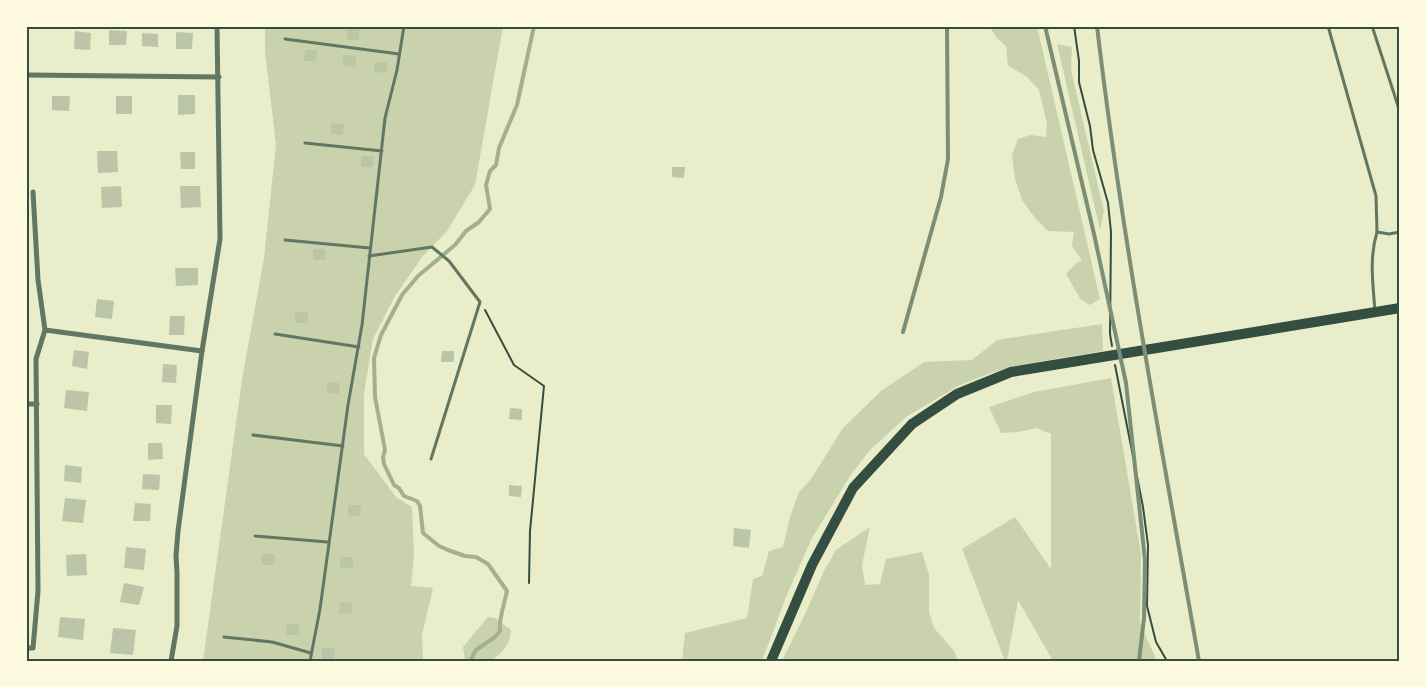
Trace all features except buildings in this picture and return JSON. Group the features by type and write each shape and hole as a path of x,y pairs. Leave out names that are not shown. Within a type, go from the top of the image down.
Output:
{"main road":[{"path":"771,661 812,565 853,488 912,424 957,394 1011,372 1400,308"}],"street":[{"path":"171,661 177,626 176,556 178,531 202,351 220,239 217,26"},
{"path":"26,75 219,77"},
{"path":"26,648 33,648 38,591 36,359 44,330 38,280 33,192"},
{"path":"44,330 202,351"},
{"path":"26,404 37,404"}],"lane":[{"path":"310,661 320,609 328,542 362,324 385,118 404,26"},
{"path":"1328,26 1376,196 1377,232 1371,261 1375,312"},
{"path":"1372,26 1400,112"},
{"path":"285,38 399,54"},
{"path":"304,142 382,151"},
{"path":"1377,232 1390,234 1400,232"},
{"path":"285,240 370,248"},
{"path":"369,256 432,247 449,261 480,302 431,459"},
{"path":"275,334 358,347"},
{"path":"252,435 343,446"},
{"path":"255,536 328,542"},
{"path":"224,637 272,642 311,653"}],"path":[{"path":"480,302 514,365 544,386 530,531 529,583"}],"green space":[{"path":"265,26 503,26 475,185 447,231 423,256 395,296 373,339 364,394 364,454 396,497 412,507 414,556 411,586 433,588 422,635 423,661 203,661 242,380 264,258 276,145 265,52"},
{"path":"989,26 1037,26 1100,299 1090,305 1081,300 1066,274 1074,265 1082,260 1072,246 1074,232 1048,231 1035,218 1022,200 1015,179 1012,155 1018,139 1031,135 1046,137 1047,124 1039,90 1026,76 1008,66 1006,46 996,37"},
{"path":"1057,44 1072,47 1071,70 1104,211 1100,230"},
{"path":"1102,324 1103,351 1015,366 991,373 958,386 906,417 870,450 852,473 812,538 786,597 762,661 682,661 685,633 747,618 753,579 762,576 769,551 783,547 790,517 799,492 811,479 843,428 881,391 924,362 972,360 997,340"},
{"path":"1111,378 1141,554 1140,623 1157,661 1053,661 1018,600 1007,661 1005,661 962,549 1015,517 1051,569 1051,434 1036,428 1001,433 989,407 1034,392"},
{"path":"870,527 862,565 865,585 880,584 886,559 922,552 929,575 929,612 934,628 954,651 958,661 782,661 824,571 836,550"},
{"path":"488,617 495,618 511,630 508,644 491,661 462,661 465,659 463,647"}],"waterway":[{"path":"470,661 476,650 495,637 500,631 507,591 488,564 476,557 465,556 439,546 423,533 420,506 417,501 404,496 399,488 394,485 384,464 385,450 375,397 374,358 381,335 402,295 418,276 455,245 466,231 479,222 490,209 486,185 490,171 496,165 499,148 517,105 534,26"}],"railway":[{"path":"903,332 941,197 948,159 947,26"},
{"path":"1045,26 1094,234 1126,383 1145,560 1144,618 1139,661"},
{"path":"1097,26 1118,185 1157,424 1199,661"}]}
